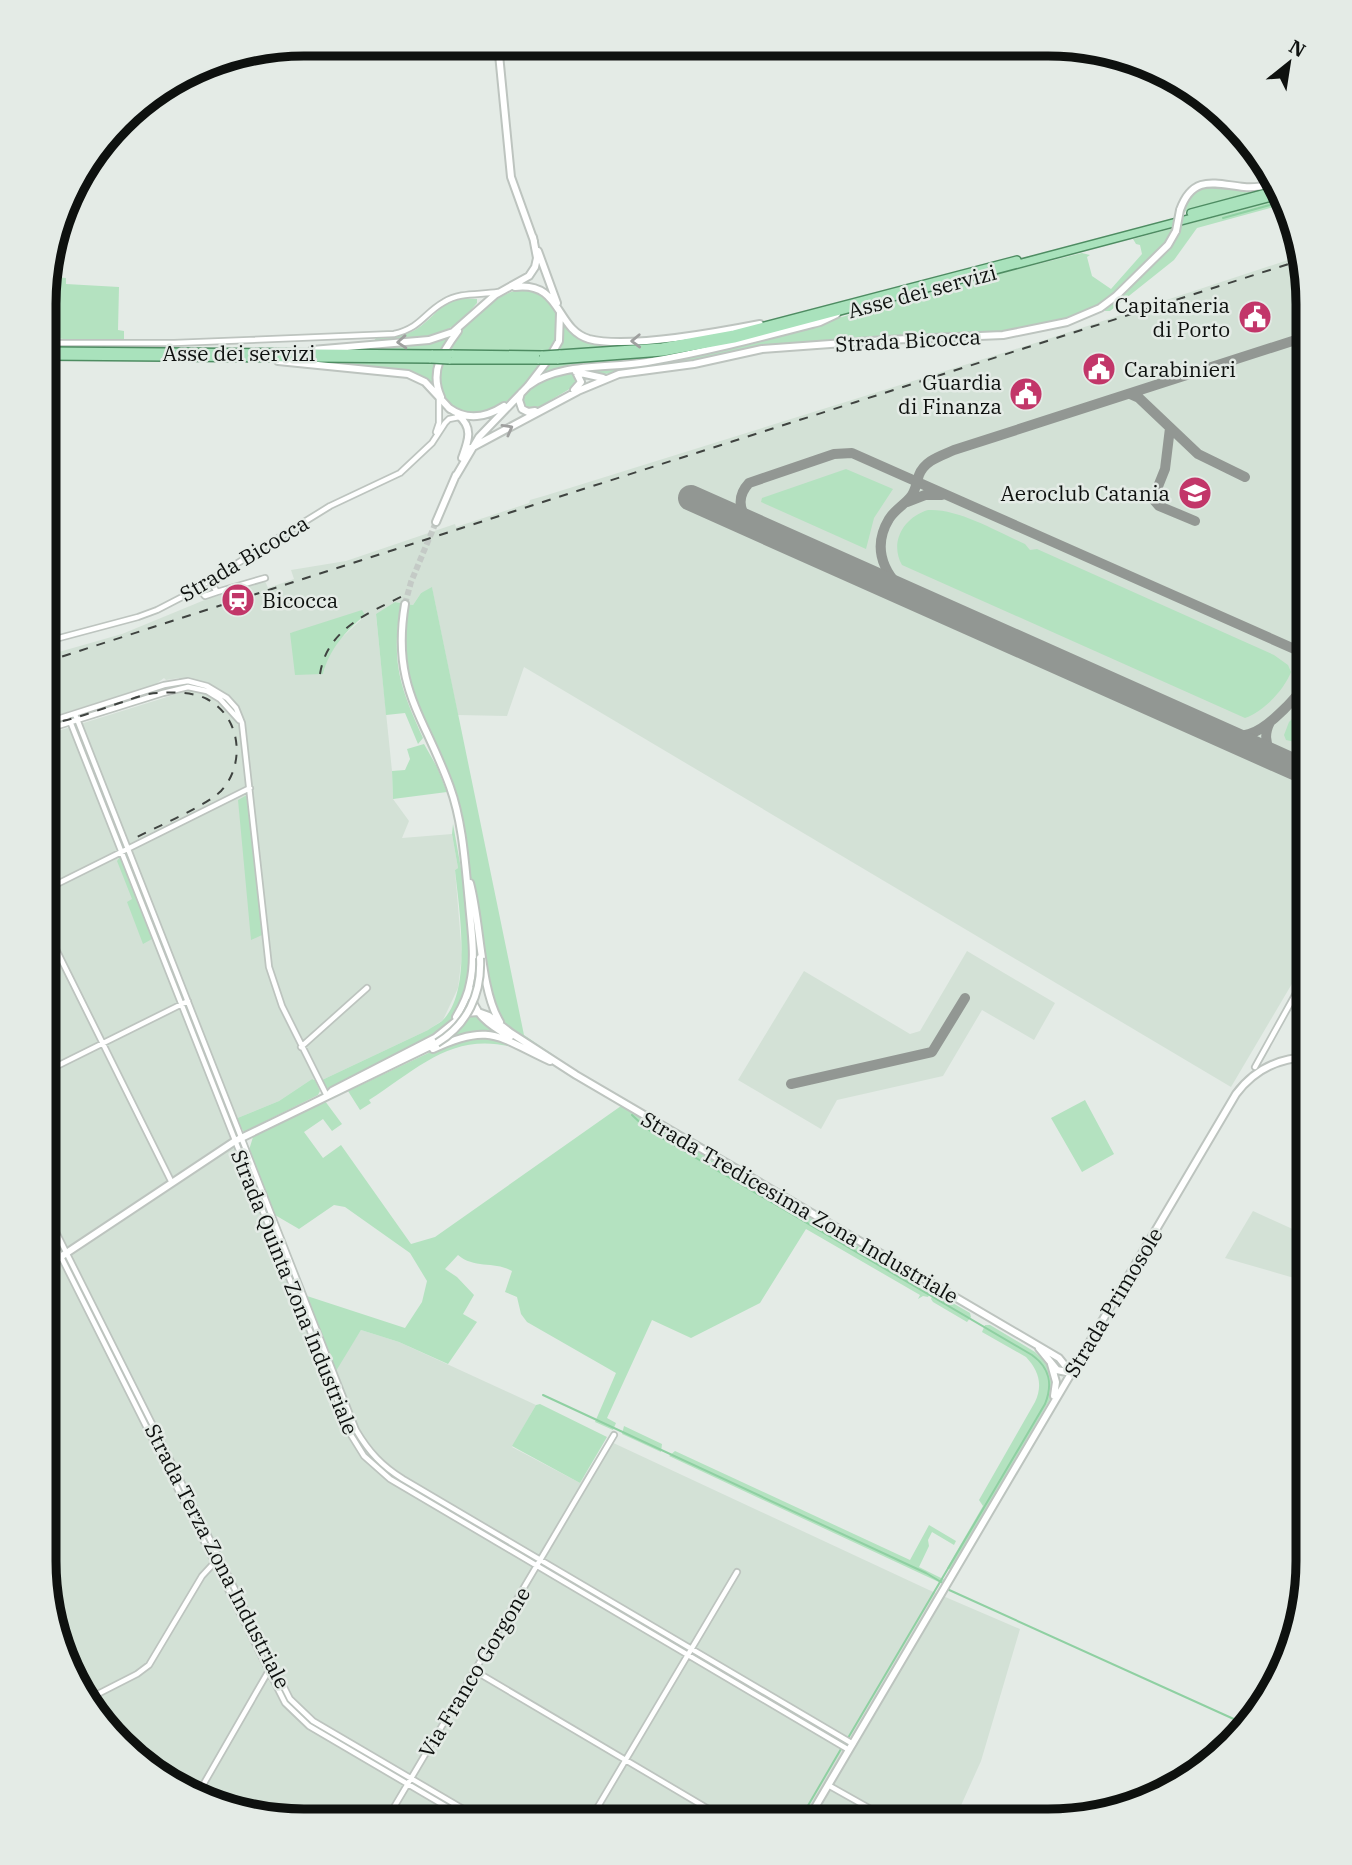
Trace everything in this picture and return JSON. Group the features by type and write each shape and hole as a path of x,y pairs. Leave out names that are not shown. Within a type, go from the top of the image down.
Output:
{"main road":[{"path":"436,522 471,448 548,360 559,341 561,327 559,307 511,177 499,57"},
{"name":"Strada Bicocca","path":"605,378 694,364 762,349 885,340 965,338 1043,328 1087,314 1116,296 1168,245 1176,231 1180,210 1187,195 1201,185 1209,182 1253,187 1265,185"},
{"name":"Asse dei servizi","path":"558,357 694,342 824,312 1269,192"},
{"name":"Asse dei servizi","path":"558,357 626,356 684,349 734,339 1271,197"},
{"path":"198,352 238,349 317,350 429,340 453,332 480,306 523,281 535,267 537,258 533,237"},
{"path":"505,290 521,286 540,289 550,296 577,334 591,340 604,341 650,340 698,334 824,312"},
{"path":"528,386 546,374 634,364 704,351 820,322 842,312"},
{"path":"456,476 469,436 468,426 438,390 436,371 440,357 465,322"},
{"name":"Asse dei servizi","path":"56,354 198,352 432,357"},
{"name":"Asse dei servizi","path":"56,354 241,358 432,357"},
{"path":"432,357 558,357"},
{"path":"241,358 400,372 420,379 439,400 456,413 471,417 487,415 514,400"},
{"path":"573,371 605,378"},
{"path":"560,400 581,384 580,377 573,371"},
{"path":"471,448 605,378"},
{"path":"522,392 519,403 524,411 544,409"},
{"path":"405,604 401,649 404,678 451,789 478,919 490,997 496,1015 505,1028"},
{"path":"466,867 472,950 470,996 478,1012 490,1025 544,1058"},
{"path":"374,1075 436,1043 457,1026 473,1003 479,984 480,958 470,881"},
{"path":"449,1027 462,1006 470,984"},
{"path":"327,1096 355,1078 435,1038 466,1013 478,1012 489,1016 563,1067"},
{"path":"56,1260 238,1139 453,1040 474,1033 506,1038 563,1067"},
{"name":"Strada Primosole","path":"814,1809 1240,1089 1267,1067 1295,1058"},
{"name":"Strada Tredicesima Zona Industriale","path":"563,1067 1059,1358"},
{"path":"1038,1347 1060,1372 1071,1373"},
{"path":"1059,1358 1073,1360 1083,1352"},
{"path":"1059,1358 1071,1373"},
{"path":"1045,1417 1056,1388 1051,1364"}],"street":[{"path":"56,343 174,343 394,334 416,326 444,302 464,295 505,290"},
{"path":"464,295 479,297 482,303 480,306"},
{"path":"427,448 439,423 438,390"},
{"name":"Strada Bicocca","path":"56,639 157,610 330,506 400,473 427,448 456,413"},
{"path":"197,587 205,596 265,578"},
{"path":"209,579 217,592"},
{"path":"56,725 183,681 202,684 232,703 242,723 267,955 282,1006 327,1096"},
{"path":"56,721 73,718"},
{"name":"Strada Quinta Zona Industriale","path":"73,718 188,1001 351,1435 364,1456 393,1481 837,1744 851,1747"},
{"name":"Strada Quinta Zona Industriale","path":"97,779 122,852 181,1004 238,1139 247,1153 356,1430 370,1452 396,1475 841,1737 851,1747"},
{"path":"56,885 250,788"},
{"path":"56,949 172,1181"},
{"path":"172,978 178,976"},
{"path":"302,1047 368,988"},
{"path":"1255,1067 1295,994"},
{"path":"56,1066 188,1001"},
{"path":"247,1153 248,1141 254,1131"},
{"name":"Strada Terza Zona Industriale","path":"56,1236 131,1396 285,1703 301,1720 450,1809"},
{"name":"Strada Terza Zona Industriale","path":"56,1245 64,1255 136,1393 290,1699 305,1715 463,1809"},
{"path":"131,1396 136,1393"},
{"path":"541,1560 614,1435"},
{"path":"384,1475 388,1469"},
{"path":"393,1481 396,1475"},
{"path":"96,1695 149,1665 202,1576 220,1560"},
{"name":"Via Franco Gorgone","path":"408,1784 541,1560"},
{"path":"597,1809 737,1572"},
{"path":"202,1787 272,1665"},
{"path":"475,1671 708,1809"},
{"path":"760,1698 763,1691"},
{"path":"837,1744 841,1737"},
{"path":"393,1809 408,1784"},
{"path":"828,1785 871,1809"}],"shaded area":[{"path":"1292,259 1296,304 1295,984 1293,982 1231,1087 524,667 507,716 458,715 432,588 421,593 413,605 395,602 376,615 393,799 409,821 402,838 452,834 458,868 455,870 462,955 458,988 443,1020 428,1030 322,1080 312,1079 279,1101 235,1119 335,1370 361,1330 399,1342 536,1405 512,1447 580,1483 607,1440 929,1590 1020,1629 981,1761 959,1809 304,1809 240,1801 180,1776 140,1747 98,1699 69,1641 58,1593 56,1561 56,732 183,692 179,678 164,678 156,684 56,716 56,653 122,634 207,599 265,581 268,588 294,579 291,570 346,561 455,524 456,527 529,503 530,500 1051,338","holes":["365,616 336,643 323,674 290,633"]},
{"path":"967,951 1055,1003 1034,1040 982,1010 943,1076 837,1100 821,1129 738,1080 804,971 910,1034 920,1031"},
{"path":"1253,1211 1295,1230 1295,1278 1225,1258"}],"green space":[{"path":"1210,185 1266,185 1268,190 1183,212 1187,203 1200,189"},
{"path":"1273,201 1276,206 1197,228 1174,260 1110,311 1105,311 1104,308 1157,261 1178,231 1115,294 1100,305 1066,320 1001,333 783,344 689,363 597,375 581,371 620,368 806,327 1082,253 1090,255 1087,257 1092,276 1111,289 1142,254 1140,245 1133,239"},
{"path":"58,277 66,278 66,284 119,287 118,330 124,331 124,340 80,341 56,338"},
{"path":"525,289 549,300 558,318 555,341 542,365 524,387 502,404 478,413 457,410 442,397 438,379 443,359 455,339 489,304 508,293"},
{"path":"463,298 477,299 477,303 465,316 443,332 419,338 374,341 376,338 410,332 447,304"},
{"path":"563,318 588,341 709,335 556,363 634,359 711,348 627,363 556,369 539,375 562,335"},
{"path":"452,335 437,360 435,388 419,375 400,369 325,362 429,363 434,351 340,350 431,342"},
{"path":"572,372 576,375 578,384 534,410 529,411 521,404 522,397 544,377"},
{"path":"846,469 893,489 874,518 866,549 761,502 762,498"},
{"path":"928,510 940,510 978,522 1025,544 1030,550 1037,549 1274,655 1288,665 1291,672 1273,699 1245,718 902,565 897,548 901,532 912,518"},
{"path":"432,587 524,1035 564,1062 505,1026 491,998 458,799 415,698 404,656 407,604 413,605 421,593"},
{"path":"395,602 401,603 397,642 399,673 423,738 418,744 405,713 386,715 376,614"},
{"path":"362,610 365,615 339,641 323,674 295,675 290,633"},
{"path":"1296,715 1296,742 1286,740 1284,735 1289,722"},
{"path":"424,744 447,792 393,799 392,771 405,770 410,759 407,749"},
{"path":"247,795 262,935 251,940 238,800"},
{"path":"453,824 467,902 470,957 468,984 455,1017 433,1036 327,1089 322,1080 428,1030 442,1021 452,1008 458,991 462,949"},
{"path":"120,857 152,939 143,944 127,902 132,899 117,861"},
{"path":"470,1013 478,1013 506,1037 473,1034 441,1043"},
{"path":"492,1036 523,1050 499,1044 459,1047 424,1063 369,1100 371,1103 360,1110 348,1091 458,1039"},
{"path":"312,1079 320,1091 318,1095 244,1132 235,1119 279,1101"},
{"path":"1085,1100 1114,1154 1082,1172 1051,1118"},
{"path":"325,1101 342,1124 332,1131 323,1119 304,1132 323,1158 341,1145 411,1244 435,1237 621,1106 930,1289 930,1293 928,1297 918,1299 920,1295 806,1229 760,1303 691,1338 652,1320 607,1418 616,1423 613,1430 595,1422 616,1373 527,1322 521,1314 517,1297 505,1292 512,1271 471,1262 458,1255 445,1269 474,1295 463,1314 477,1322 448,1364 399,1342 361,1330 336,1371 307,1296 405,1328 422,1302 427,1281 410,1253 345,1207 334,1205 299,1229 275,1215 249,1150 253,1137"},
{"path":"933,1294 970,1313 971,1317 967,1322 933,1302"},
{"path":"985,1325 990,1325 1035,1352 1047,1363 1053,1376 1052,1396 951,1570 947,1568 983,1506 979,1500 1035,1402 1039,1390 1037,1373 1026,1357 982,1332"},
{"path":"540,1404 607,1437 580,1483 512,1446 536,1405"},
{"path":"624,1426 662,1444 661,1452 622,1434"},
{"path":"675,1451 910,1560 929,1525 956,1541 954,1545 932,1532 919,1567 945,1580 943,1584 669,1456"}],"waterway":[{"path":"1223,218 1275,204"},
{"path":"632,1115 647,1129 1032,1355 1046,1371 1049,1390 1045,1404 848,1738"},
{"path":"543,1395 941,1582"},
{"path":"947,1589 1238,1721"},
{"path":"806,1809 841,1749"}],"taxiway":[{"path":"919,600 898,585 891,576 885,566 881,543 889,519 912,495 919,475 929,462 954,450 1296,340"},
{"path":"1130,394 1139,398 1198,454 1245,477"},
{"path":"1170,428 1165,469 1153,499 1159,506 1195,521"},
{"path":"752,525 744,515 741,504 742,494 749,483 834,454 852,453 1296,650"},
{"path":"907,502 925,495 942,495"},
{"path":"1221,734 1235,736 1256,731 1296,696"},
{"path":"1270,722 1266,734 1267,744 1282,761"},
{"path":"1287,763 1296,766"},
{"path":"791,1084 932,1052 965,998"}],"runway":[{"path":"691,498 1296,767"}],"tunnel":[{"path":"405,604 411,582 436,522"}],"railway":[{"path":"56,658 1292,263"},
{"path":"320,674 324,658 340,634 364,616 405,595"},
{"path":"56,723 154,693 196,695 207,699 227,717 233,729 237,755 229,780 221,791 191,810 131,840"}],"place":[{"name":"Capitaneria di Porto","path":"1255,317"},
{"name":"Carabinieri","path":"1099,369"},
{"name":"Guardia di Finanza","path":"1026,394"},
{"name":"Aeroclub Catania","path":"1195,493"},
{"name":"Bicocca","path":"238,600"}]}
